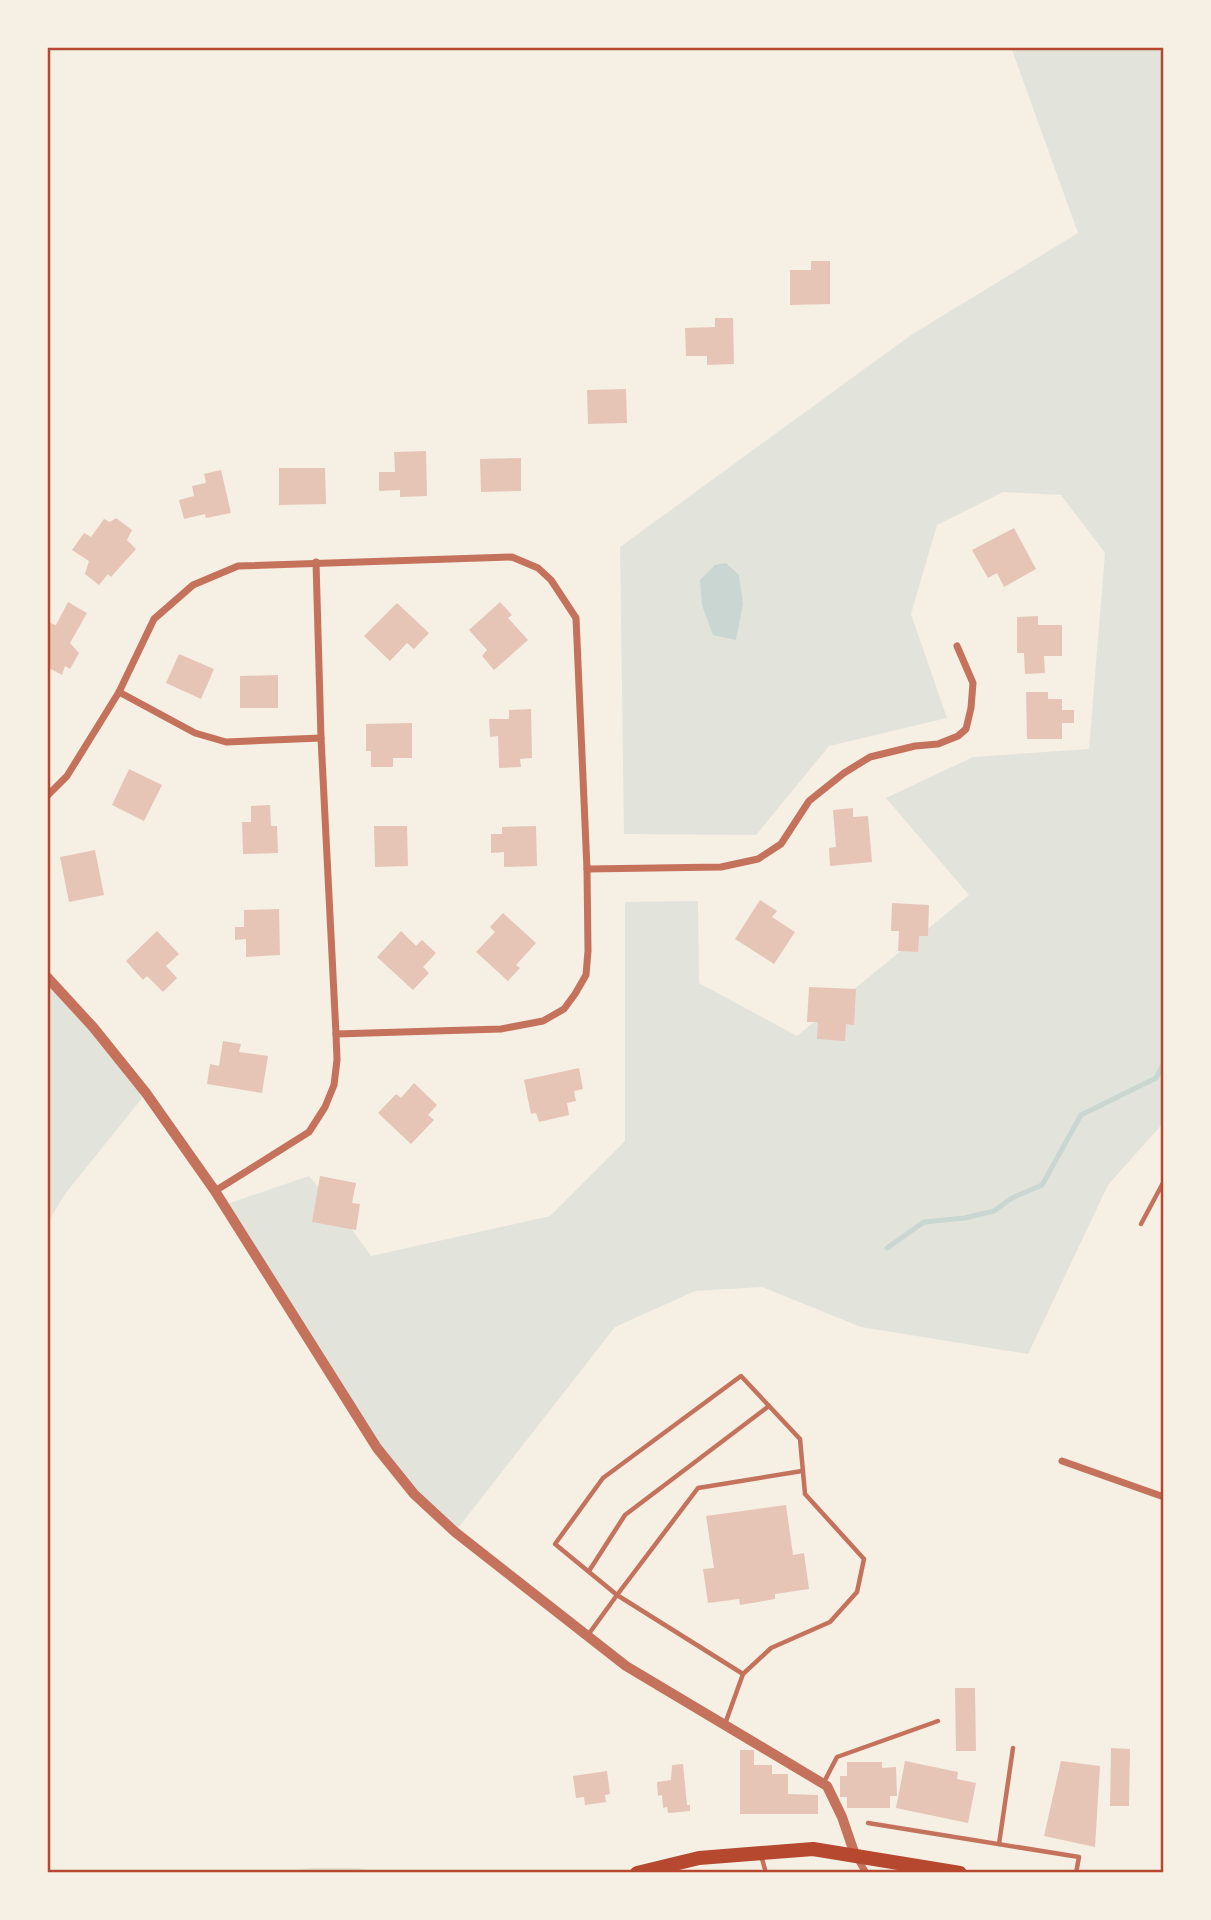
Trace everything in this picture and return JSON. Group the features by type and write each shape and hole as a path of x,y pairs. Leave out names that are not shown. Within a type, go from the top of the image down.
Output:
{"main road":[{"path":"637,1873 699,1858 813,1849 960,1873"}],"street":[{"path":"47,796 67,776 119,692 154,619 193,585 238,566 316,562 512,557 538,568 551,580 576,618 587,869 586,975 564,1009 543,1021 501,1029 336,1034"},
{"path":"215,1191 309,1132 325,1107 334,1085 337,1060 321,738 316,562"},
{"path":"587,869 721,867 758,859 781,844 809,801 844,772 870,757 915,746 938,744 958,736 966,729 971,708 972,683 957,646"},
{"path":"119,692 195,733 226,742 321,738"},
{"path":"47,977 93,1027 138,1084 215,1191 377,1448 414,1494 455,1532 626,1666 827,1786 842,1817 855,1855 866,1873"},
{"path":"1062,1461 1164,1497"}],"lane":[{"path":"1141,1224 1164,1181"},
{"path":"725,1725 743,1674 771,1648 830,1622 857,1592 864,1559 805,1494 800,1438 741,1376 603,1478 555,1544 617,1595 743,1674"},
{"path":"589,1571 625,1515 770,1406"},
{"path":"587,1636 698,1488 802,1471"},
{"path":"823,1783 837,1757 938,1721"},
{"path":"999,1844 1013,1748"},
{"path":"869,1823 1079,1857 1076,1873"},
{"path":"760,1854 766,1873"}],"shaded area":[{"path":"1011,47 1164,47 1164,1122 1108,1185 1028,1354 861,1327 762,1287 695,1291 615,1327 455,1532 377,1448 224,1205 309,1176 371,1256 550,1216 625,1141 625,902 698,901 699,983 797,1036 969,895 886,798 973,757 1089,749 1105,553 1061,495 1003,492 937,525 911,614 947,718 829,746 756,835 624,834 620,547 911,335 1078,233"},
{"path":"726,563 739,575 743,604 736,640 713,635 702,605 700,580 715,565"},
{"path":"47,980 146,1093 65,1194 47,1224"},
{"path":"311,1868 358,1868 376,1873 281,1873"}],"building":[{"path":"811,261 830,261 830,304 790,305 790,270 811,270"},
{"path":"715,318 733,318 734,364 707,365 707,356 686,356 685,328 715,327"},
{"path":"626,389 627,423 588,424 587,390"},
{"path":"426,451 427,496 400,497 400,490 379,491 379,472 395,472 394,452"},
{"path":"521,458 521,491 481,492 480,459"},
{"path":"279,468 325,468 326,504 279,505"},
{"path":"221,470 231,513 206,518 205,514 184,519 179,500 194,496 192,486 206,483 204,474"},
{"path":"116,518 132,530 127,540 136,549 111,577 108,574 99,585 85,574 89,561 72,550 84,533 91,537 104,519 110,522"},
{"path":"1014,528 1036,569 1004,587 997,573 988,578 972,550"},
{"path":"68,602 87,613 70,643 79,653 70,669 65,666 62,675 47,667 47,622 56,625"},
{"path":"500,602 512,615 508,618 528,640 494,670 482,656 487,650 469,630"},
{"path":"397,603 429,633 414,649 407,643 390,661 364,636"},
{"path":"1038,616 1038,625 1062,625 1062,656 1044,656 1045,673 1025,674 1024,653 1017,653 1017,617"},
{"path":"179,654 214,669 201,699 166,683"},
{"path":"278,675 278,708 240,708 240,676"},
{"path":"1026,692 1048,692 1048,699 1062,699 1062,710 1074,710 1074,723 1062,723 1062,739 1027,739"},
{"path":"531,709 532,758 520,759 521,767 499,768 498,736 490,737 489,719 509,719 509,710"},
{"path":"412,723 412,758 393,758 393,767 371,767 371,751 366,751 366,724"},
{"path":"129,769 162,785 144,821 112,805"},
{"path":"270,805 271,826 277,826 278,853 243,854 242,822 251,822 251,806"},
{"path":"853,808 853,817 868,816 872,862 830,866 829,848 836,847 833,810"},
{"path":"374,826 407,826 408,866 375,867"},
{"path":"536,826 537,866 504,867 504,852 491,853 491,834 502,834 502,827"},
{"path":"95,850 104,895 69,902 60,857"},
{"path":"760,900 777,911 772,917 795,932 774,964 735,939"},
{"path":"892,903 929,905 928,936 919,936 918,952 898,951 899,931 891,931"},
{"path":"279,909 280,955 246,957 246,939 235,940 235,927 244,927 244,910"},
{"path":"503,913 536,943 516,965 520,968 508,981 476,952 495,932 490,927"},
{"path":"157,931 179,954 166,966 177,978 163,992 147,976 143,980 126,961"},
{"path":"401,931 416,946 422,940 436,953 423,967 429,973 413,990 377,957"},
{"path":"809,987 856,989 854,1025 846,1024 845,1041 817,1039 818,1022 807,1022"},
{"path":"223,1041 241,1044 239,1052 268,1056 262,1093 207,1084 210,1064 219,1066"},
{"path":"579,1068 583,1089 574,1091 576,1101 567,1103 569,1115 539,1122 536,1113 531,1114 524,1080"},
{"path":"414,1083 437,1105 428,1115 434,1120 411,1144 378,1113 396,1094 401,1098"},
{"path":"320,1176 356,1183 352,1203 360,1204 356,1230 312,1222"},
{"path":"786,1505 793,1555 804,1553 809,1589 775,1594 775,1599 740,1605 739,1599 708,1603 703,1569 714,1568 706,1516"},
{"path":"955,1688 975,1688 976,1751 956,1751"},
{"path":"1111,1748 1130,1749 1129,1806 1110,1806"},
{"path":"740,1750 754,1750 754,1765 772,1765 772,1774 788,1774 788,1794 818,1795 818,1814 740,1814"},
{"path":"905,1761 958,1772 957,1779 976,1783 968,1823 896,1808"},
{"path":"1061,1761 1100,1766 1095,1847 1044,1836"},
{"path":"847,1762 882,1762 882,1768 896,1767 897,1796 890,1796 890,1808 847,1808 847,1797 840,1797 840,1776 847,1776"},
{"path":"683,1764 690,1811 668,1813 667,1807 663,1808 662,1795 658,1796 657,1782 671,1780 672,1765"},
{"path":"607,1771 610,1794 605,1795 606,1802 585,1805 584,1797 576,1798 573,1776"}],"waterway":[{"path":"887,1248 924,1222 965,1218 994,1211 1012,1198 1042,1185 1081,1115 1156,1078 1164,1063"}]}
